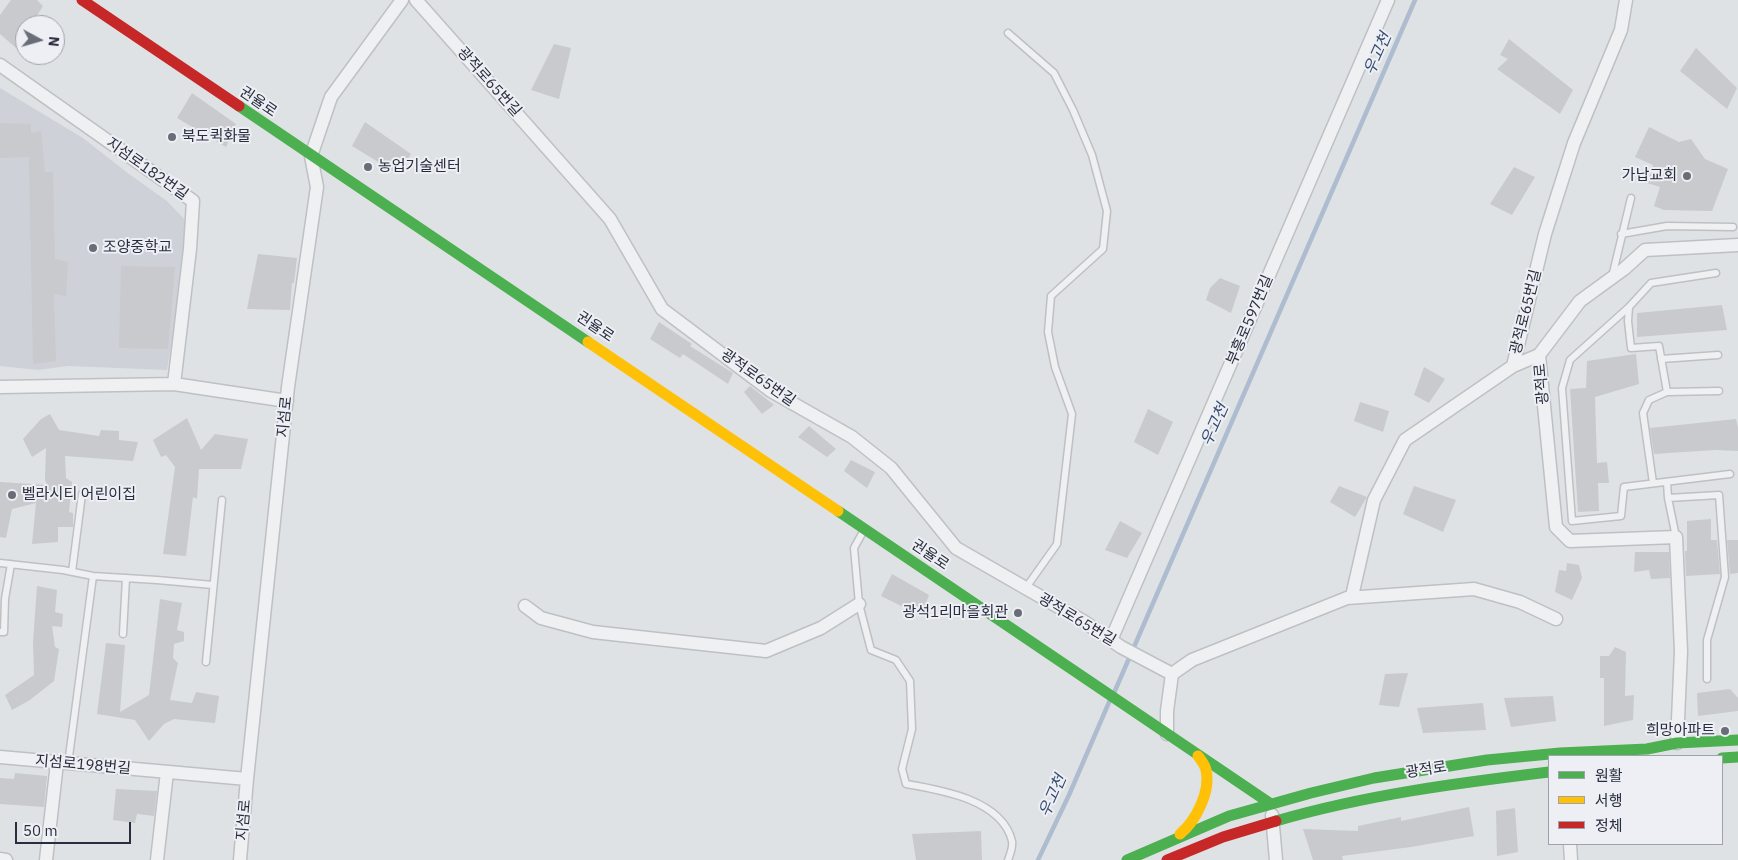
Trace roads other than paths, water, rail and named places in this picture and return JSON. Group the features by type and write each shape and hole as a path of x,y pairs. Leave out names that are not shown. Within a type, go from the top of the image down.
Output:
{"street":[{"name":"권율로","path":"82,0 311,156 348,178 1166,734"},
{"name":"지섬로","path":"240,860 287,401 317,187 311,156 331,97 402,0"},
{"name":"광적로65번길","path":"416,0 610,219 662,309 771,391 852,437 891,468 956,548 1172,674"},
{"name":"부흥로597번길","path":"1116,643 1388,0"},
{"name":"광적로65번길","path":"1347,598 1352,596 1374,500 1406,440 1513,366 1545,234 1574,143 1621,30 1626,0"},
{"name":"지섬로182번길","path":"0,65 193,201 190,248 174,384"},
{"path":"1513,366 1540,355 1580,300 1645,250 1738,245"},
{"name":"광적로","path":"1540,355 1556,527 1570,541 1676,537"},
{"path":"0,387 174,384 287,401"},
{"path":"1676,537 1681,651 1677,743"},
{"path":"1276,860 1271,804 1166,734 1172,674 1192,660 1347,598 1474,589 1520,602 1556,619"},
{"path":"525,606 541,618 594,632 766,651 821,628 859,604"},
{"name":"광적로","path":"1127,860 1229,816 1374,778 1486,760 1560,753 1646,749 1677,743 1738,740"},
{"path":"1168,841 1186,830 1201,804 1207,785 1206,768 1198,755"},
{"name":"지섬로198번길","path":"0,757 247,779"},
{"path":"1723,758 1738,757"},
{"path":"46,860 63,763"},
{"path":"157,860 167,772"},
{"name":"광적로","path":"1167,860 1240,831 1360,800 1490,779 1548,772"},
{"path":"1570,845 1572,860"},
{"path":"0,860 6,860"}],"lane":[{"path":"1008,33 1054,73 1073,110 1092,155 1107,210 1103,249 1051,296 1048,332 1055,367 1072,414 1057,544 1025,588"},
{"path":"1611,278 1631,198"},
{"path":"1621,234 1667,226 1733,227"},
{"path":"1716,273 1651,282 1629,307 1570,360 1562,388 1572,520 1621,516 1624,487 1730,474"},
{"path":"1629,307 1628,321 1631,348 1658,346 1667,392"},
{"path":"1661,359 1718,355"},
{"path":"1654,483 1643,412 1649,400 1667,392 1719,391"},
{"path":"1667,482 1668,498 1676,537"},
{"path":"72,572 82,494"},
{"path":"1668,498 1719,495 1726,577 1707,640 1707,679"},
{"path":"206,662 222,500"},
{"path":"865,529 854,548 859,604 871,650 896,660 910,681 912,729 902,769 906,784 952,794 983,806 1002,820 1012,843 1008,860"},
{"path":"0,563 93,576 213,585"},
{"path":"0,632 4,632 2,599 11,564"},
{"path":"63,763 93,576"},
{"path":"124,634 126,578"}],"waterway":[{"name":"우고천","path":"1114,693 1415,0"},
{"name":"우고천","path":"1038,860 1069,795 1110,700"}],"place":[{"name":"북도퀵화물","path":"172,137"},
{"name":"농업기술센터","path":"368,167"},
{"name":"가납교회","path":"1687,176"},
{"name":"조양중학교","path":"93,248"},
{"name":"벨라시티 어린이집","path":"12,495"},
{"name":"광석1리마을회관","path":"1018,613"},
{"name":"희망아파트","path":"1725,731"}]}
